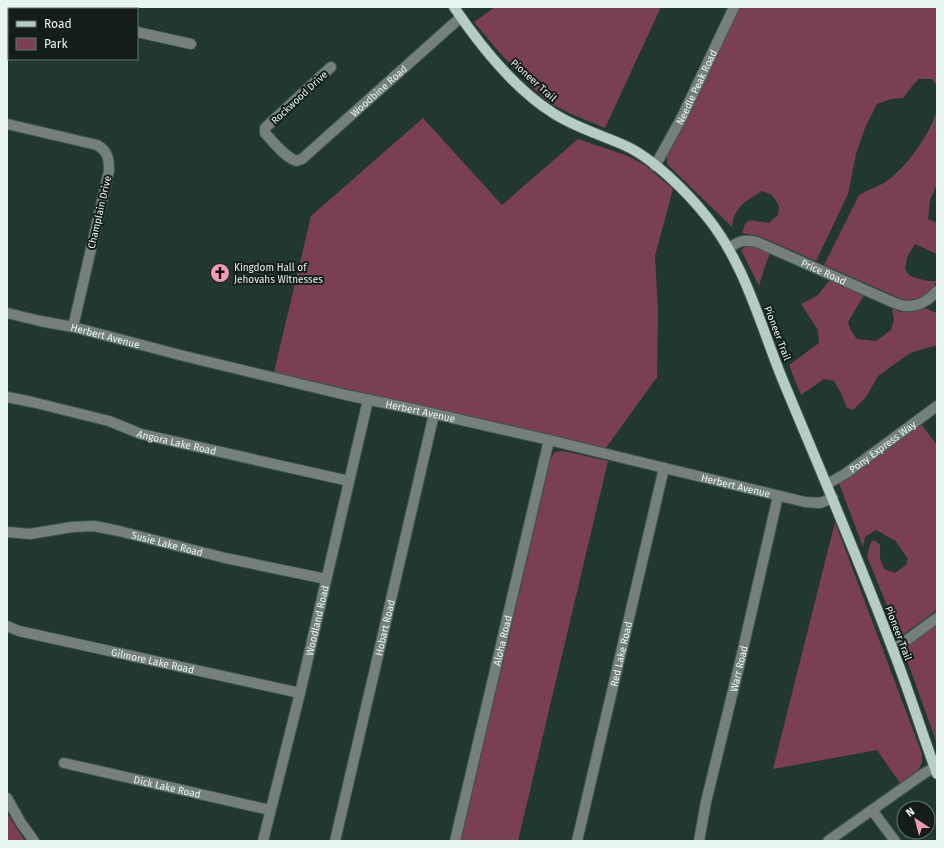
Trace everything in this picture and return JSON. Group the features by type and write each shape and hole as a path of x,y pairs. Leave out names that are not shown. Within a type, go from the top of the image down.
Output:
{"main road":[{"name":"Pioneer Trail","path":"454,7 491,56 518,84 554,114 635,151 655,166 697,205 709,219 728,248 751,294 772,353 833,498 893,650 936,771"}],"street":[{"name":"Needle Peak Road","path":"655,166 682,117 734,7"},
{"name":"Woodbine Road","path":"296,161 302,159 461,17"},
{"path":"138,32 190,44"},
{"name":"Rockwood Drive","path":"296,161 289,157 265,133 265,128 331,67"},
{"name":"Champlain Drive","path":"7,124 96,145 101,147 108,154 109,171 73,326"},
{"name":"Price Road","path":"728,248 738,242 747,240 757,242 890,302 905,306 920,304 929,300 937,291"},
{"name":"Herbert Avenue","path":"7,313 40,321 73,326 184,356 368,400 549,440 813,504 833,498"},
{"name":"Angora Lake Road","path":"7,397 117,424 141,434 349,481"},
{"name":"Woodland Road","path":"263,841 300,693 368,400"},
{"name":"Pony Express Way","path":"827,484 845,474 937,406"},
{"name":"Hobart Road","path":"335,841 434,414"},
{"name":"Aloha Road","path":"456,841 549,440"},
{"name":"Red Lake Road","path":"577,841 664,468"},
{"name":"Warr Road","path":"698,841 778,496"},
{"name":"Susie Lake Road","path":"7,532 34,534 72,527 94,526 225,558 326,579"},
{"path":"893,650 937,618"},
{"name":"Gilmore Lake Road","path":"7,626 19,631 300,693"},
{"name":"Dick Lake Road","path":"64,764 270,810"},
{"path":"828,841 923,774 936,771"},
{"path":"7,798 21,823 34,841"},
{"path":"872,810 895,841"}],"green space":[{"path":"495,7 661,7 605,128 569,113 548,102 499,52 474,22"},
{"path":"737,7 937,7 937,86 932,79 919,79 903,98 891,99 877,104 865,128 856,154 848,194 816,261 759,236 742,233 745,224 750,220 769,223 778,215 779,206 772,195 762,191 742,205 735,214 732,227 667,164 667,154 681,128"},
{"path":"937,109 937,184 930,200 928,219 937,223 937,254 915,244 907,257 905,269 910,276 927,281 937,281 931,290 924,296 904,300 824,265 859,195 884,183 909,160 924,139"},
{"path":"423,118 502,205 578,139 628,156 646,166 673,189 655,256 658,311 657,377 606,448 557,439 274,372 311,216"},
{"path":"748,245 755,246 770,253 759,286 741,250"},
{"path":"830,280 864,295 848,322 851,331 857,339 876,341 891,330 894,319 892,308 900,312 924,308 937,313 937,345 910,353 878,376 866,397 853,410 847,408 834,381 824,379 801,395 789,365 819,343 818,330 801,304 818,295"},
{"path":"921,424 937,445 937,610 900,637 867,557 871,542 874,540 880,545 880,558 884,569 895,573 906,565 908,559 895,540 876,530 865,537 863,547 839,483"},
{"path":"563,451 608,461 518,841 461,841 551,458 555,452"},
{"path":"835,522 922,754 922,763 918,770 900,783 877,750 773,769"},
{"path":"937,624 937,744 903,649"},
{"path":"7,813 25,841 7,841"}],"place":[{"name":"Kingdom Hall of Jehovahs Witnesses","path":"220,273"}]}
